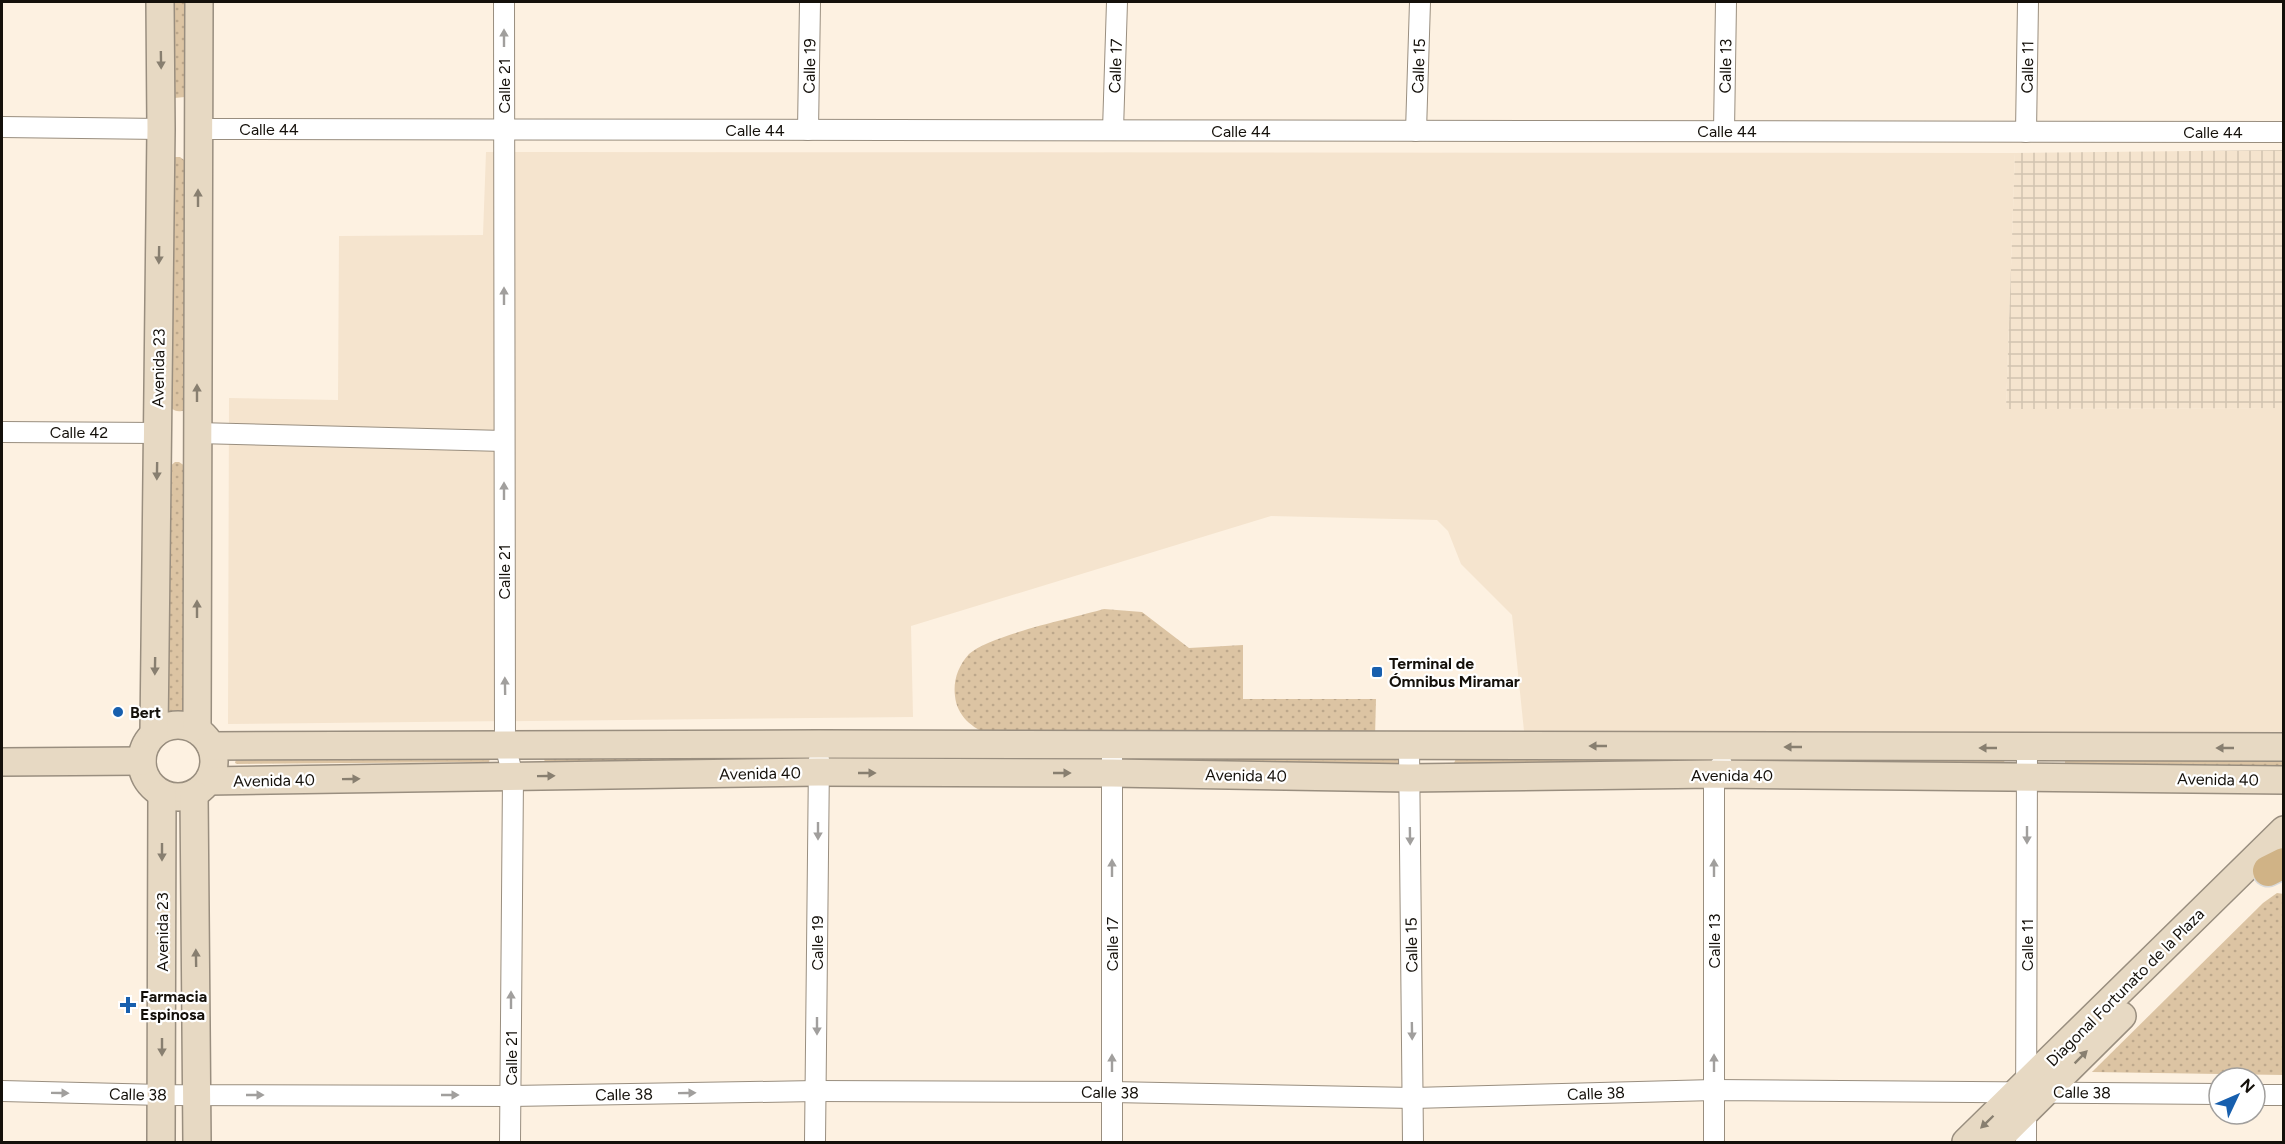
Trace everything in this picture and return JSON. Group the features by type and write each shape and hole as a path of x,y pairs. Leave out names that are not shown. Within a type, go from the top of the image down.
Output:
{"main road":[{"name":"Avenida 23","path":"154,734 161,129 160,2"},
{"path":"199,2 197,433 204,738"},
{"path":"161,129 198,129"},
{"path":"157,433 197,433"},
{"name":"Avenida 40","path":"154,734 175,725 187,726 204,738 215,764 202,788"},
{"path":"154,734 143,751 143,771 148,780 162,794"},
{"name":"Avenida 40","path":"204,738 505,744 2283,747"},
{"path":"2,762 142,761"},
{"name":"Avenida 40","path":"162,794 173,797 202,788 513,776 818,772 1112,773 1409,778 1714,774 2283,780"},
{"name":"Avenida 23","path":"197,1143 202,788"},
{"name":"Avenida 23","path":"161,1143 162,794"},
{"name":"Diagonal Fortunato de la Plaza","path":"1995,1143 2028,1094 2283,830"},
{"name":"Diagonal Fortunato de la Plaza","path":"1966,1143 2028,1094 2278,863"}],"street":[{"name":"Calle 21","path":"504,2 505,744 513,776 510,1143"},
{"name":"Calle 19","path":"808,130 810,2"},
{"name":"Calle 17","path":"1113,130 1117,2"},
{"name":"Calle 15","path":"1416,131 1420,2"},
{"name":"Calle 13","path":"1724,131 1726,2"},
{"name":"Calle 11","path":"2026,132 2028,2"},
{"path":"2,128 161,129"},
{"name":"Calle 44","path":"198,129 2283,132"},
{"name":"Calle 42","path":"2,432 157,433"},
{"path":"197,433 504,441"},
{"name":"Calle 19","path":"815,1143 819,744"},
{"name":"Calle 17","path":"1112,745 1112,1143"},
{"name":"Calle 15","path":"1409,747 1413,1143"},
{"path":"1714,774 1734,747"},
{"name":"Calle 11","path":"2026,1143 2028,1094 2027,748"},
{"name":"Calle 13","path":"1714,774 1714,1143"},
{"name":"Calle 38","path":"2,1091 162,1095 511,1096 816,1090 1112,1092 1413,1098 1714,1090 2207,1094"},
{"path":"2267,1095 2283,1095"}],"shaded area":[{"path":"167,2 190,2 185,97 174,98"},
{"path":"2283,150 2283,408 2006,409 2015,153"},
{"path":"486,152 2015,153 2006,409 2283,408 2284,731 2277,734 2245,735 1524,731 1512,615 1461,564 1448,531 1437,520 1271,516 911,626 913,717 228,724 229,398 338,400 339,236 483,235"},
{"path":"180,157 188,163 185,410 178,411 171,408 165,401 170,160"},
{"path":"175,462 188,468 184,715 180,717 169,713 165,706 168,468"},
{"path":"1104,609 1142,612 1189,648 1243,645 1243,699 1376,699 1375,737 990,735 977,729 962,715 956,703 955,685 959,669 969,654 995,640 1013,634"},
{"path":"546,756 791,758 792,761 546,762 544,760"},
{"path":"490,758 489,762 235,763 236,759"},
{"path":"1153,758 1398,760 1400,763 1151,763"},
{"path":"1456,759 1701,760 1702,762 1456,765 1454,763"},
{"path":"1759,760 2004,761 2006,765 1758,764"},
{"path":"2284,760 2283,769 2065,767 2065,761"},
{"path":"2277,893 2284,894 2283,1075 2267,1075 2267,1066 2207,1066 2207,1074 2092,1072 2263,903"}],"place":[{"name":"Terminal de Ómnibus Miramar","path":"1377,672"},
{"name":"Bert","path":"118,712"},
{"name":"Farmacia Espinosa","path":"128,1005"}]}
